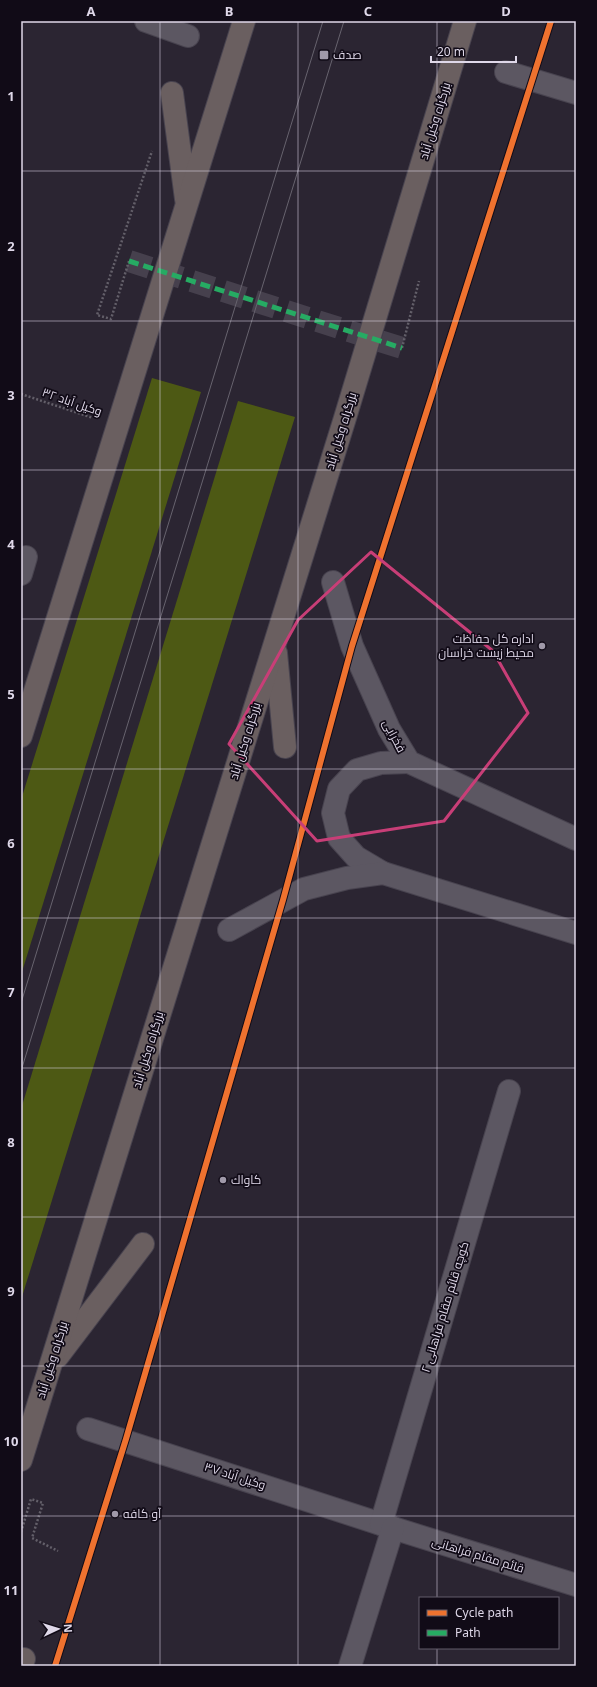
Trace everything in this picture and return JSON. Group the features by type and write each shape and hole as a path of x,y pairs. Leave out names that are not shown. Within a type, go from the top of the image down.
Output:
{"highway":[{"path":"21,736 244,21"},
{"name":"بزرگراه وکیل آباد","path":"21,1460 276,642 465,21"},
{"path":"172,93 187,206"},
{"path":"276,642 285,747"},
{"path":"49,1368 143,1244"}],"street":[{"path":"146,21 188,36"},
{"path":"506,72 576,93"},
{"name":"فخرایی","path":"333,582 352,646 389,729 409,762 576,839"},
{"path":"409,762 381,763 357,770 339,788 333,813 339,838 356,857 383,873 576,933"},
{"path":"229,930 304,889 347,878 383,873"},
{"name":"کوچه قائم مقام فراهانی ۲","path":"350,1666 387,1526 509,1091"},
{"name":"۳۷ وکیل آباد","path":"88,1429 387,1526"},
{"name":"قائم مقام فراهانی","path":"387,1526 576,1585"}],"path":[{"path":"129,261 111,319 97,315 154,145"},
{"path":"402,348 419,281"},
{"path":"21,1532 31,1499 43,1503 32,1538 58,1550"}],"highlighted area":[{"path":"371,552 493,651 528,713 444,821 317,841 229,744 298,620"}],"green space":[{"path":"152,378 201,392 21,975 21,800"},
{"path":"238,401 295,417 21,1300 21,1109"}],"tunnel":[{"path":"129,261 402,348"}],"tram line":[{"path":"21,1003 323,21"},
{"path":"21,1071 344,21"}],"marked path":[{"path":"129,261 402,348"}],"cycle path":[{"path":"55,1666 126,1439 283,900 352,646 551,21"}],"place":[{"name":"صدف","path":"324,55"},
{"name":"اداره کل حفاظت محیط زیست خراسان","path":"542,646"},
{"name":"كاواك","path":"223,1180"},
{"name":"آو کافه","path":"115,1514"}]}
